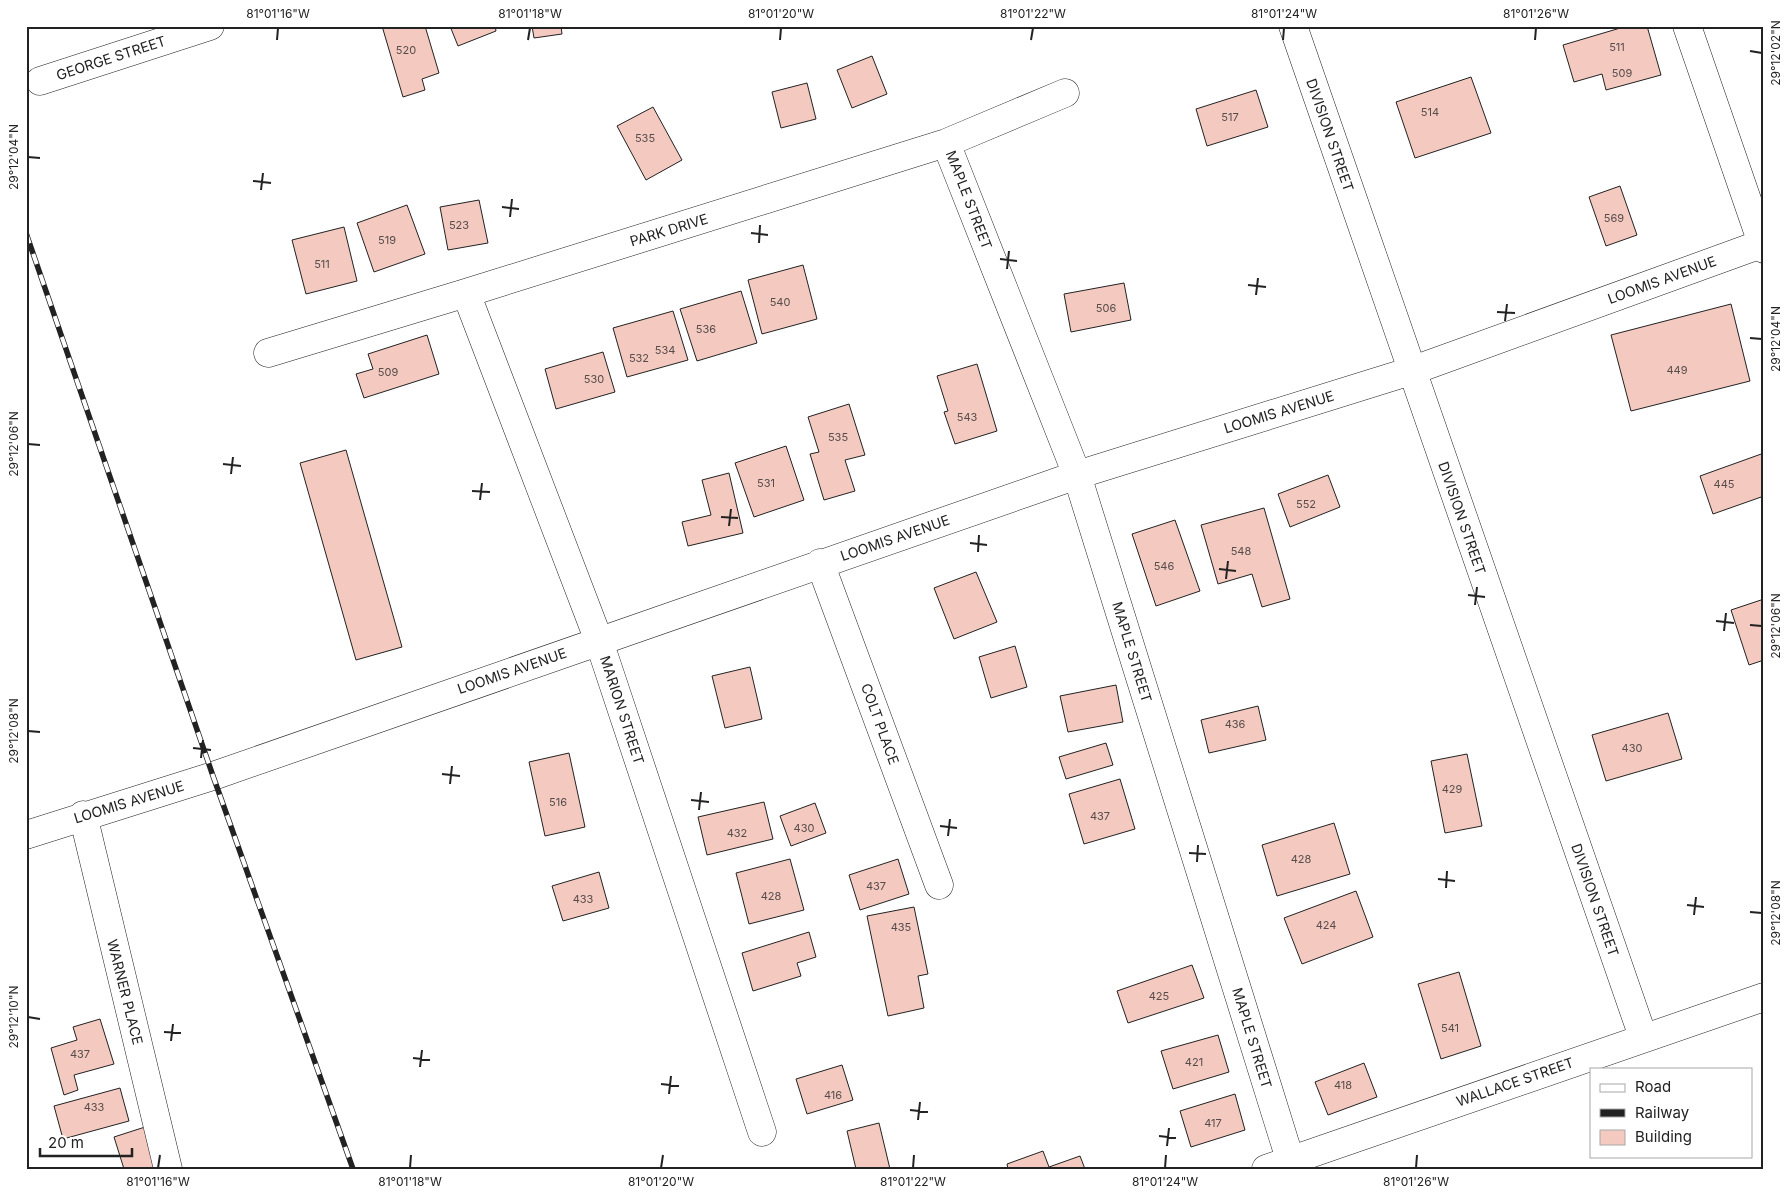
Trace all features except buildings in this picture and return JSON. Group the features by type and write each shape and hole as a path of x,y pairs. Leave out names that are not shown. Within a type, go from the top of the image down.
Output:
{"street":[{"name":"GEORGE STREET","path":"40,81 210,26"},
{"name":"DIVISION STREET","path":"1293,26 1643,1037"},
{"path":"1687,26 1763,245"},
{"name":"PARK DRIVE","path":"268,353 946,143 1065,93"},
{"name":"MAPLE STREET","path":"946,143 1077,475 1283,1166"},
{"name":"LOOMIS AVENUE","path":"26,835 83,815 213,776 1077,475 1411,370 1763,245"},
{"name":"MARION STREET","path":"466,293 599,641 762,1132"},
{"name":"COLT PLACE","path":"820,563 939,884"},
{"name":"WARNER PLACE","path":"83,815 168,1169"},
{"name":"WALLACE STREET","path":"1283,1166 1643,1037 1764,997"}],"railway":[{"path":"26,233 213,776 353,1169"}]}
